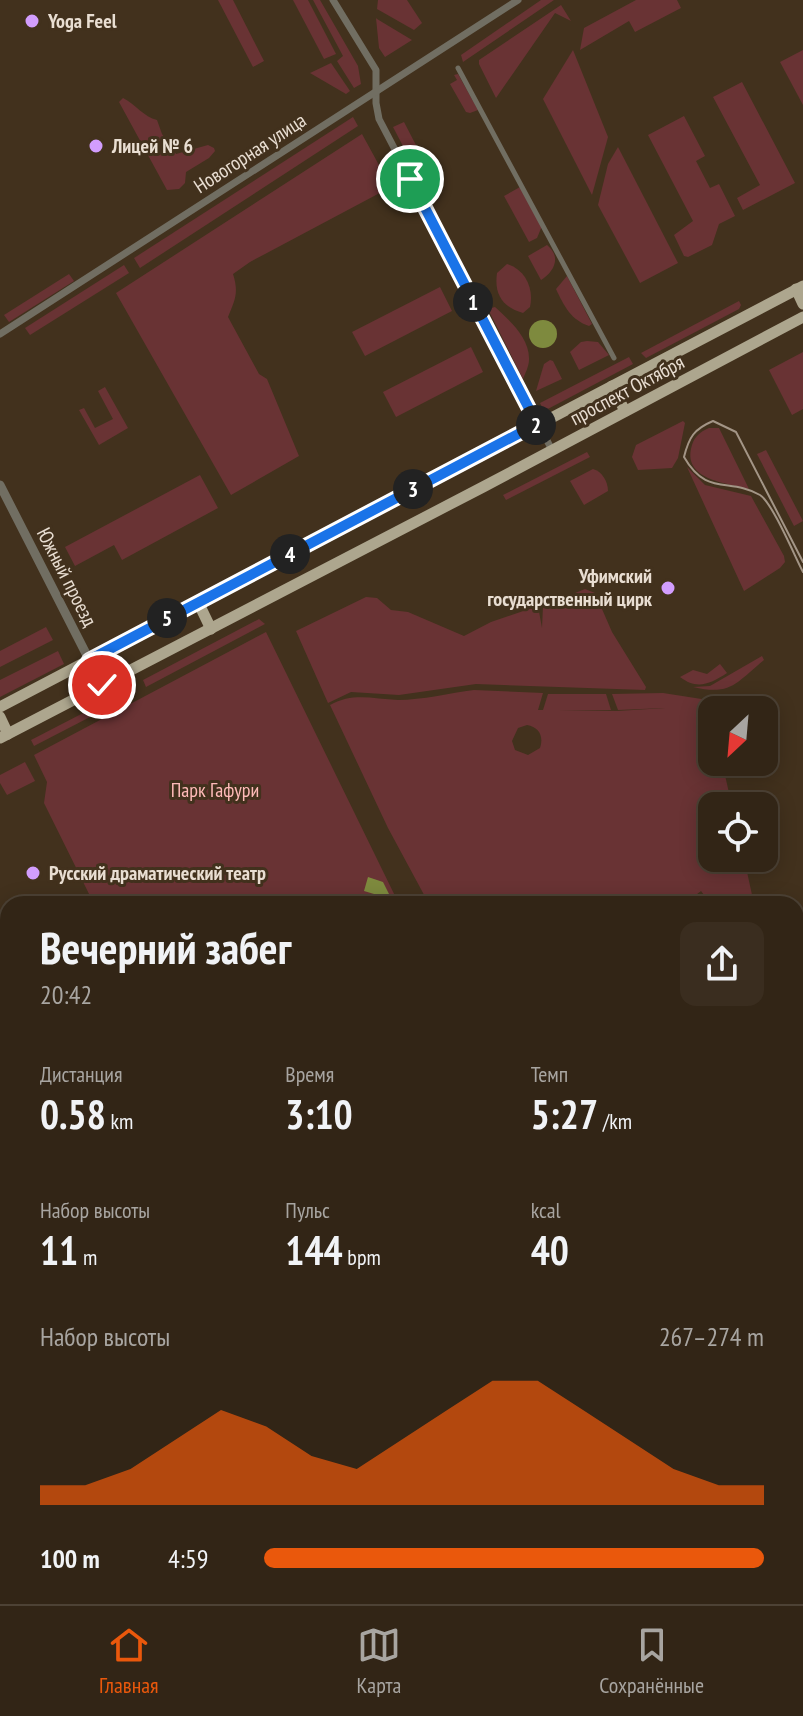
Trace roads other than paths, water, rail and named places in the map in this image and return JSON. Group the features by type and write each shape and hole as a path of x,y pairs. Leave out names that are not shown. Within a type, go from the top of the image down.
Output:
{"main road":[{"name":"проспект Октября","path":"0,707 799,288"},
{"path":"799,288 803,304"},
{"name":"проспект Октября","path":"4,736 803,317"},
{"path":"612,386 625,411"},
{"path":"198,602 211,629"},
{"path":"0,717 4,736"}],"street":[{"path":"333,0 376,70 379,119 552,450"},
{"name":"Новогорная улица","path":"0,334 518,0"},
{"path":"458,68 614,358"},
{"name":"Южный проезд","path":"0,485 102,685"}],"tram line":[{"path":"803,562 736,432 713,421 701,427 690,439 684,457 701,477 710,482 760,495 777,518 803,572"}],"place":[{"name":"Yoga Feel","path":"32,21"},
{"name":"Лицей № 6","path":"96,146"},
{"name":"Уфимский государственный цирк","path":"668,588"},
{"name":"Русский драматический театр","path":"33,873"}],"park label":[{"name":"Парк Гафури","path":"215,790"}]}
